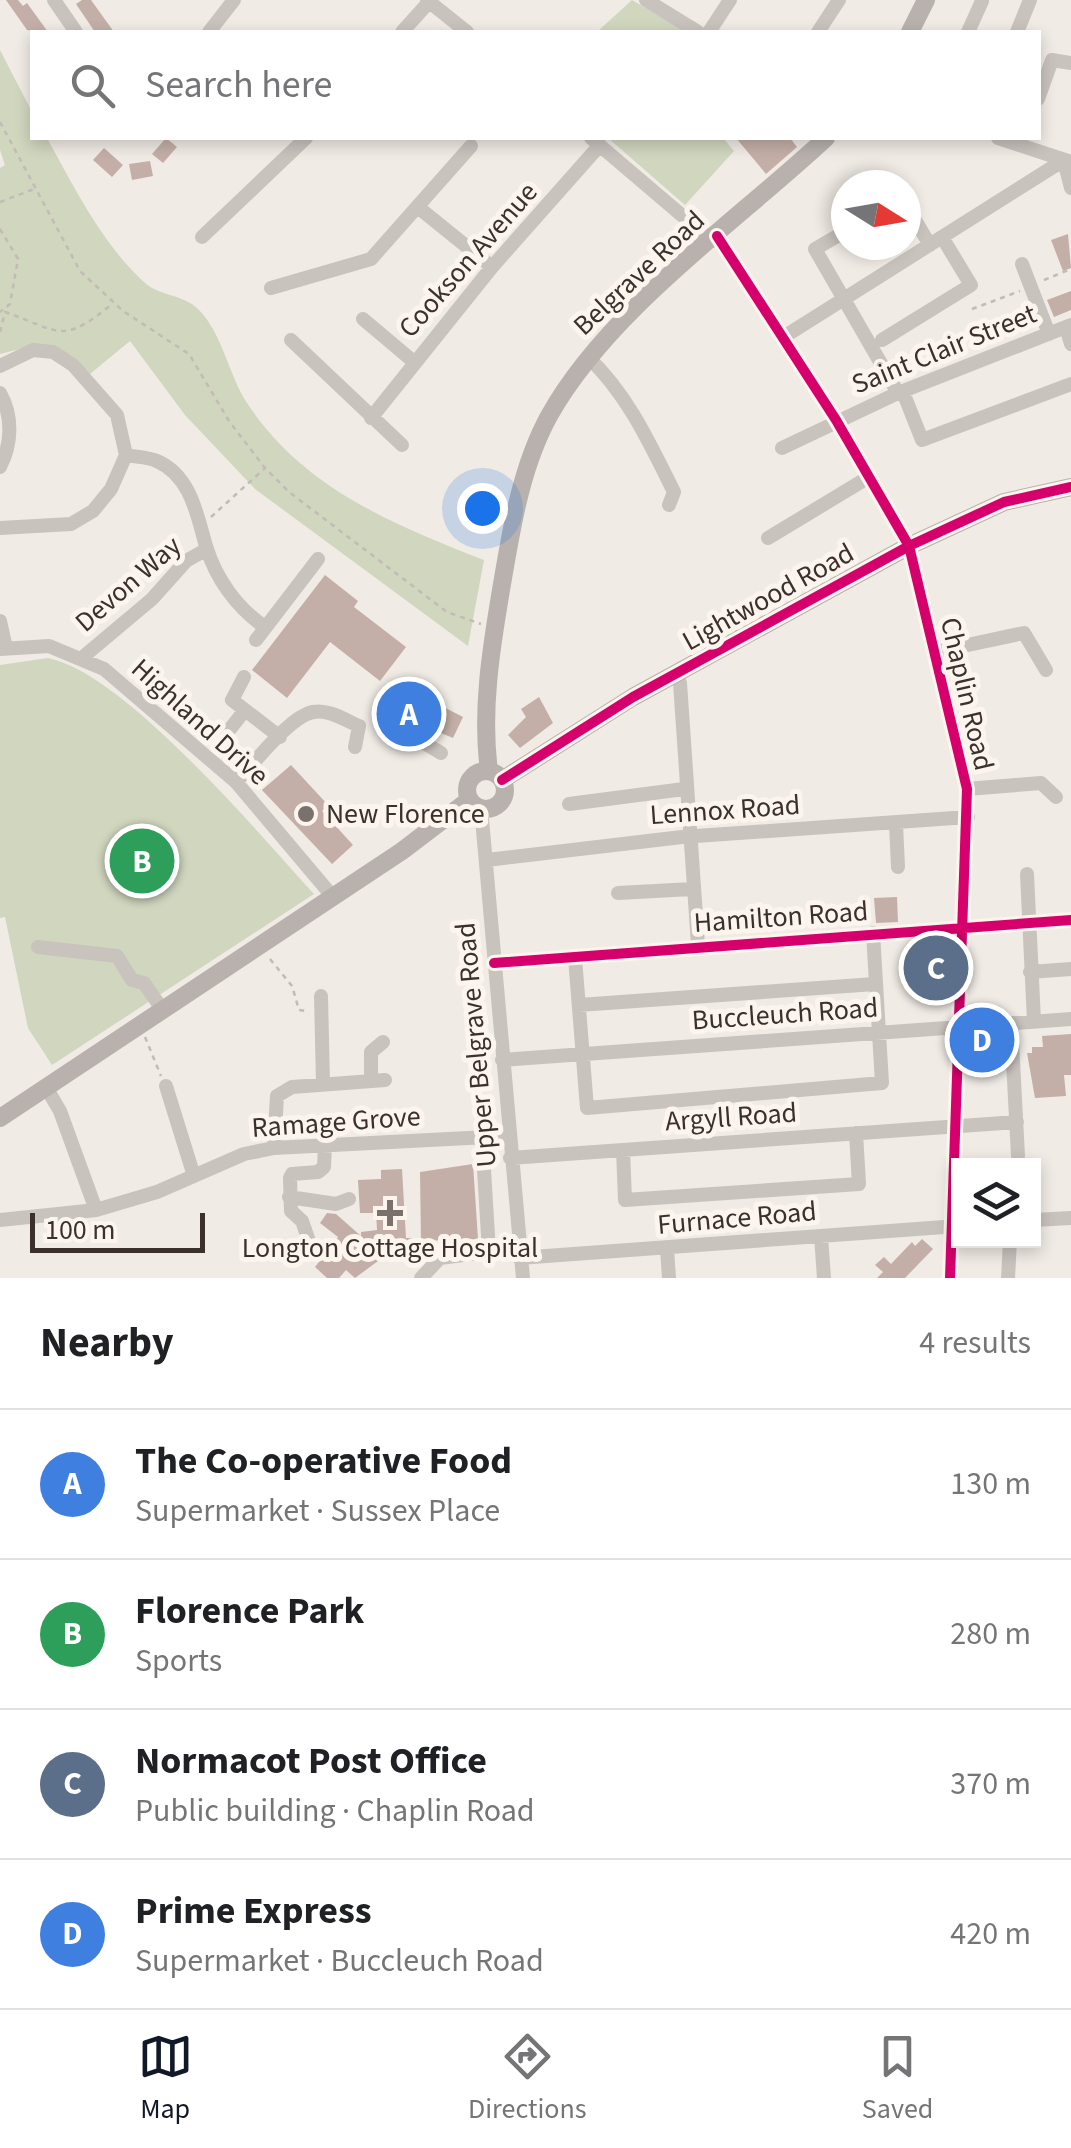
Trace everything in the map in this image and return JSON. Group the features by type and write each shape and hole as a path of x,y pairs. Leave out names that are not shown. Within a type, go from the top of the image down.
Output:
{"main road":[{"path":"911,30 926,0"},
{"name":"Belgrave Road","path":"496,776 488,696 494,629 508,543 529,465 548,417 588,358 643,301 824,140"},
{"name":"Lightwood Road","path":"496,776 909,546 1004,502 1071,487"},
{"path":"0,1118 475,804 492,808 502,800 496,776 471,778 466,788 475,804"}],"street":[{"path":"54,0 75,30"},
{"path":"646,0 695,30"},
{"path":"710,30 730,0"},
{"path":"819,30 838,0"},
{"path":"1018,30 1030,0"},
{"path":"404,30 428,1 464,30"},
{"path":"969,30 982,1"},
{"path":"211,30 227,3"},
{"path":"1041,90 1052,60 1071,63"},
{"path":"202,237 304,140"},
{"path":"1004,140 1068,161"},
{"name":"Chaplin Road","path":"596,142 714,238 836,420 909,546 967,789 956,1158"},
{"name":"Cookson Avenue","path":"371,418 596,142"},
{"path":"271,288 371,259 472,146"},
{"path":"1068,161 1071,188"},
{"path":"782,338 1068,161"},
{"path":"419,208 492,268"},
{"path":"882,340 971,285 921,224"},
{"path":"831,239 815,249 841,301 901,392 922,440 1071,384"},
{"path":"1022,264 1049,334"},
{"name":"Cookson Avenue","path":"363,320 414,362"},
{"path":"1068,326 1071,344"},
{"name":"Saint Clair Street","path":"782,448 901,392 1068,326"},
{"path":"291,340 395,445"},
{"path":"0,366 33,350 53,352 73,365 118,414 126,455 111,489 94,511 71,524 0,528"},
{"path":"588,358 615,382 654,452 674,492 669,505"},
{"path":"0,393 10,429 8,453 0,467"},
{"path":"126,455 157,461 177,477 194,502 207,549 244,613 266,628 318,559"},
{"path":"768,538 869,478"},
{"name":"Devon Way","path":"83,657 152,599 186,562 207,549"},
{"path":"0,621 3,649"},
{"path":"935,652 1024,633 1046,670"},
{"name":"Highland Drive","path":"3,649 48,646 83,657 149,703 236,782 333,897"},
{"path":"674,674 680,684 684,789 698,944"},
{"path":"244,677 232,697 280,737"},
{"path":"386,720 400,694"},
{"path":"227,733 244,710"},
{"path":"236,782 311,712 328,712 359,726 386,720 441,754"},
{"path":"355,747 359,726"},
{"path":"967,789 1041,783 1056,797"},
{"path":"569,804 684,789"},
{"name":"Upper Belgrave Road","path":"475,804 487,860 523,1278"},
{"name":"Lennox Road","path":"487,860 688,837 968,817"},
{"path":"896,824 898,867"},
{"path":"1026,874 1034,1021"},
{"path":"618,893 692,888"},
{"name":"Hamilton Road","path":"494,963 698,944 1071,920"},
{"path":"575,958 587,1108 882,1083 873,933"},
{"path":"38,947 117,956 132,980 144,983 162,1009"},
{"path":"1030,972 1071,969"},
{"path":"579,1005 875,984"},
{"path":"317,1006 323,1083"},
{"name":"Buccleuch Road","path":"502,1060 1071,1019"},
{"path":"1011,1023 1018,1156"},
{"path":"274,1148 277,1096 292,1087 376,1077 371,1052 383,1042"},
{"path":"47,1089 60,1111 96,1210"},
{"path":"172,1092 193,1173"},
{"name":"Argyll Road","path":"510,1158 1017,1122"},
{"path":"623,1150 625,1200 645,1199 859,1184 856,1134"},
{"name":"Ramage Grove","path":"0,1220 96,1210 157,1192 193,1173 274,1148 508,1136"},
{"path":"489,1137 483,1153 489,1252"},
{"path":"310,1244 302,1222 291,1211 292,1174 318,1172 324,1167 326,1145"},
{"path":"289,1197 336,1204 349,1200"},
{"path":"1041,1220 1071,1218"},
{"name":"Furnace Road","path":"421,1278 440,1258 489,1252 667,1249 951,1226"},
{"path":"821,1236 824,1278"},
{"name":"Chaplin Road","path":"950,1278 953,1248"},
{"path":"1008,1278 1010,1248"},
{"path":"667,1249 669,1278"}],"path":[{"path":"0,122 80,272 113,303 189,354 230,422 265,468 289,492 448,612 494,629"},
{"path":"0,202 35,188"},
{"path":"0,229 18,259 10,304 2,312 0,332"},
{"path":"972,309 1071,269"},
{"path":"2,312 56,334 77,329 113,303"},
{"path":"202,524 265,468"},
{"path":"260,946 292,986 300,1010 317,1006"},
{"path":"140,1025 172,1092"}],"green space":[{"path":"632,0 683,30 599,30"},
{"path":"0,50 30,108 30,140 48,140 90,214 129,267 150,287 198,309 219,342 247,403 270,433 323,481 353,500 417,533 484,560 468,646 255,489 185,415 130,341 90,374 36,345 0,354 0,168 5,165 0,150"},
{"path":"610,140 725,140 734,151 685,205"},
{"path":"48,658 79,670 151,723 226,797 314,894 52,1065 28,1028 5,917 0,918 0,665"}],"building":[{"path":"6,0 18,0 23,6 27,3 47,30 27,30"},
{"path":"91,0 113,30 94,30 76,4"},
{"path":"164,140 177,147 163,163 152,154"},
{"path":"738,140 792,140 797,147 766,174"},
{"path":"104,148 123,165 112,177 93,160"},
{"path":"150,161 153,176 132,180 129,164"},
{"path":"1068,234 1071,268 1063,271 1051,240"},
{"path":"1071,291 1071,310 1054,317 1047,300"},
{"path":"1028,308 1034,325 985,344 978,328"},
{"path":"325,575 358,601 354,607 406,647 380,681 330,642 287,698 252,670"},
{"path":"414,683 434,692 430,700 463,717 453,738 400,716"},
{"path":"539,697 553,723 520,748 508,735 526,717 521,709"},
{"name":"New Florence","path":"291,765 328,805 322,811 353,845 332,864 262,790"},
{"path":"897,897 898,922 876,923 874,898"},
{"path":"1071,1034 1071,1075 1064,1075 1066,1096 1035,1098 1027,1053 1032,1053 1032,1047 1043,1047 1042,1036"},
{"path":"473,1164 478,1239 421,1241 420,1172"},
{"path":"402,1169 406,1238 416,1238 414,1246 397,1247 355,1278 346,1270 339,1278 327,1278 315,1267 338,1237 320,1223 327,1213 336,1214 361,1236 361,1232 377,1230 376,1213 360,1213 358,1180 381,1179 381,1170"},
{"path":"922,1239 933,1249 905,1278 877,1278 883,1272 875,1265 884,1257 891,1264 912,1242 915,1246"}],"cycle path":[{"path":"717,236 836,420 909,546 967,789 950,1278"},
{"path":"502,780 633,697 909,546 1004,502 1071,487"},
{"path":"494,963 1071,920"}],"place":[{"name":"The Co-operative Food","path":"409,714"},
{"name":"New Florence","path":"306,814"},
{"name":"Florence Park","path":"142,861"},
{"name":"Normacot Post Office","path":"936,968"},
{"name":"Prime Express","path":"982,1040"},
{"name":"Longton Cottage Hospital","path":"390,1213"}]}
